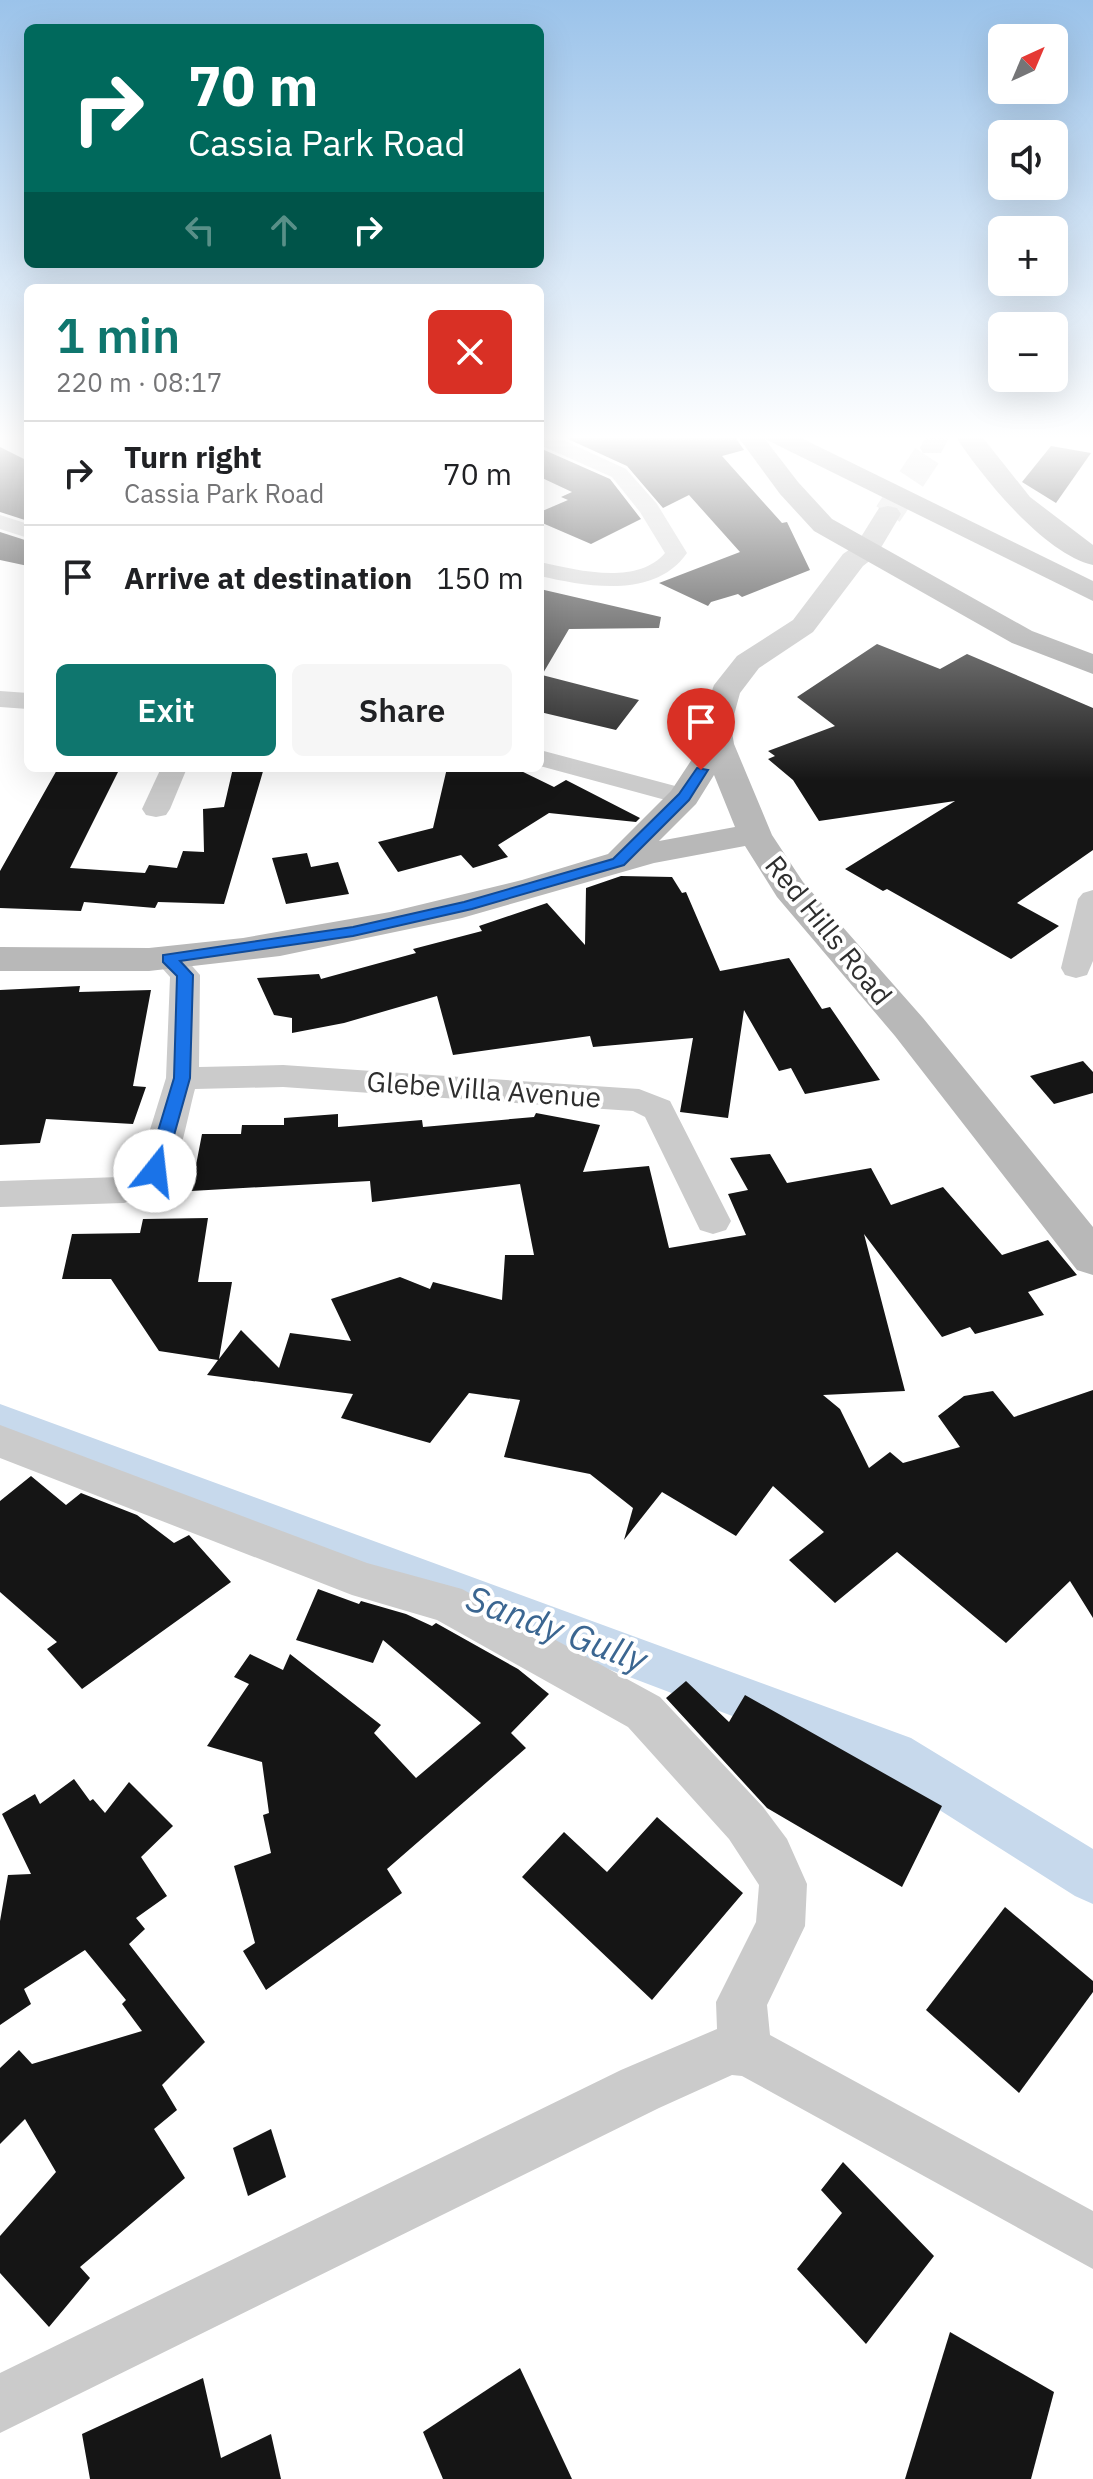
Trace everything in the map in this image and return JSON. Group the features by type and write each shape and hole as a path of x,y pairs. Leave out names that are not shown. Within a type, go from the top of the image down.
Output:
{"highway":[{"path":"866,550 1022,637 1093,665"},
{"path":"1006,550 1093,592"},
{"path":"1073,550 1093,559"}],"main road":[{"name":"Red Hills Road","path":"866,550 853,560 803,626 748,662 725,692 715,726 718,744 755,835 790,889 909,1027 1093,1258"},
{"path":"619,862 684,797 718,744"},
{"path":"684,797 738,791"},
{"path":"684,797 687,812 710,838"},
{"path":"0,959 168,958 353,931 467,906 710,838 755,835"}],"street":[{"path":"544,570 598,579 635,576 663,567 676,553 674,550"},
{"path":"0,699 24,701"},
{"path":"544,759 684,797"},
{"path":"156,809 172,772"},
{"path":"1076,968 1093,899"},
{"path":"0,1194 124,1190 143,1182 155,1171 182,1078 185,975 168,958"},
{"name":"Glebe Villa Avenue","path":"182,1078 283,1076 639,1100 658,1109 713,1221"},
{"path":"0,1441 367,1582 447,1603 644,1712 746,1823 770,1856 783,1884 780,1926 741,2002 741,2021 748,2051"},
{"path":"0,2404 640,2089 731,2049 748,2051 1093,2241"}],"building":[{"path":"0,550 24,550 24,565 0,560"},
{"path":"738,550 800,550 810,570 742,597 738,594 711,602 708,606 659,583 740,552"},
{"path":"544,590 661,617 659,628 569,629 544,672"},
{"path":"877,644 940,669 967,654 1093,708 1093,850 1017,903 1059,926 1011,959 887,889 883,891 845,869 955,801 819,821 793,780 768,759 775,756 768,751 835,726 797,697"},
{"path":"544,676 639,700 616,730 544,713"},
{"path":"56,772 118,772 70,868 145,873 149,865 177,868 183,851 204,852 203,809 224,807 232,772 263,772 224,904 158,902 155,908 84,902 81,911 0,908 0,871"},
{"path":"446,772 523,772 554,787 566,780 640,818 636,822 549,813 498,845 508,857 473,868 461,855 398,872 378,842 433,828"},
{"path":"307,853 311,867 338,862 349,894 286,904 272,858"},
{"path":"621,876 672,877 682,893 686,892 720,971 789,958 822,1009 830,1007 880,1080 805,1094 791,1068 779,1071 744,1010 728,1118 680,1112 693,1038 593,1047 590,1036 453,1055 437,996 344,1023 292,1033 292,1018 274,1015 257,978 319,974 321,979 416,953 413,949 482,931 479,926 547,903 585,945 586,888"},
{"path":"80,986 79,992 151,990 133,1086 146,1087 133,1124 46,1119 40,1143 0,1145 0,990"},
{"path":"1083,1061 1093,1072 1093,1093 1054,1104 1030,1076"},
{"path":"536,1113 600,1125 583,1172 649,1166 669,1248 746,1235 728,1194 748,1190 730,1158 770,1154 787,1183 871,1168 891,1205 943,1187 1002,1255 1048,1240 1077,1275 1028,1292 1044,1315 975,1334 970,1327 942,1337 864,1234 905,1391 823,1395 840,1409 869,1468 890,1452 903,1463 960,1447 938,1416 964,1396 993,1391 1014,1417 1093,1390 1093,1618 1070,1581 1006,1643 897,1552 835,1603 789,1560 824,1532 773,1486 736,1536 662,1492 624,1540 633,1508 590,1474 504,1457 520,1400 469,1393 430,1443 341,1418 353,1394 207,1375 218,1360 159,1351 111,1279 62,1279 72,1234 140,1233 143,1219 208,1218 198,1282 232,1282 219,1359 241,1330 279,1368 290,1333 351,1341 331,1299 400,1277 430,1289 433,1282 502,1300 505,1255 534,1255 520,1184 372,1202 370,1181 191,1191 202,1134 241,1134 242,1125 284,1125 284,1118 338,1114 338,1127 422,1120 423,1127 534,1117"},
{"path":"31,1476 66,1505 81,1493 137,1515 174,1543 189,1535 231,1582 82,1689 47,1649 57,1642 0,1592 0,1501"},
{"path":"318,1589 359,1604 361,1601 406,1614 432,1626 436,1623 518,1669 549,1694 511,1733 526,1748 387,1869 402,1893 266,1990 243,1951 255,1943 234,1866 271,1853 263,1815 269,1813 262,1762 207,1746 249,1684 234,1677 250,1654 283,1670 290,1654 381,1725 374,1733 416,1778 481,1723 383,1640 373,1663 296,1640"},
{"path":"686,1681 729,1722 745,1695 942,1806 902,1887 767,1808 666,1698"},
{"path":"74,1779 90,1801 93,1799 105,1813 129,1782 173,1826 141,1857 167,1896 136,1918 145,1929 129,1944 205,2042 162,2085 177,2110 154,2129 185,2178 80,2267 90,2278 49,2327 0,2273 0,2236 56,2172 25,2119 0,2144 0,2068 19,2050 32,2064 142,2031 122,2004 126,2000 85,1950 24,1989 31,2004 0,2025 0,1921 8,1875 31,1874 2,1814 35,1794 40,1804"},
{"path":"657,1817 743,1893 652,2000 522,1877 564,1832 607,1872"},
{"path":"1005,1907 1093,1981 1093,1992 1019,2093 926,2010"},
{"path":"271,2129 286,2177 248,2196 233,2148"},
{"path":"843,2162 934,2256 866,2344 797,2269 842,2213 821,2190"},
{"path":"950,2332 1054,2392 1031,2479 905,2479"},
{"path":"520,2368 572,2479 443,2479 423,2432"},
{"path":"203,2378 221,2458 271,2434 281,2479 90,2479 82,2434"}],"waterway":[{"name":"Sandy Gully","path":"0,1421 894,1754 1093,1878"}],"route":[{"path":"155,1171 182,1078 185,975 168,958 353,931 467,906 619,862 684,797 701,770"}]}
